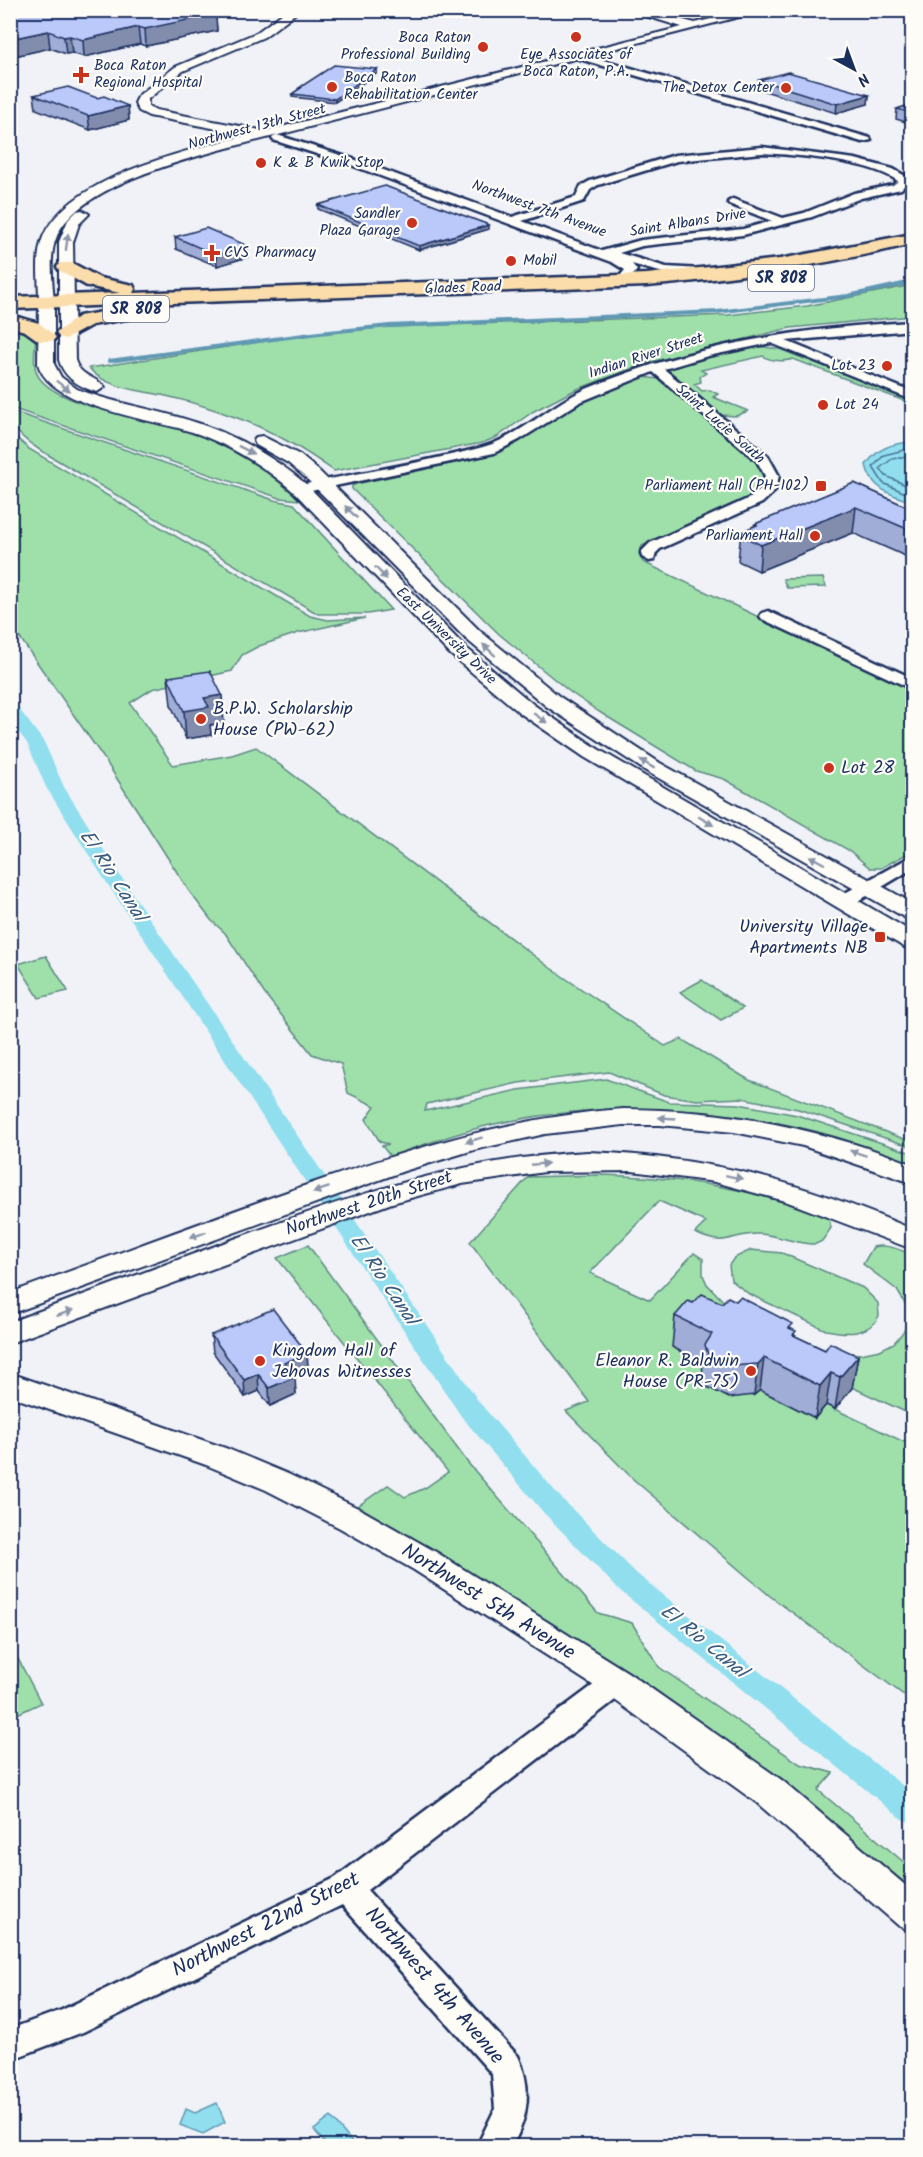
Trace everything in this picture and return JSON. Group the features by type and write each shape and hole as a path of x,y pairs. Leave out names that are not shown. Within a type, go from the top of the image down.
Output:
{"main road":[{"name":"Glades Road","path":"10,303 46,307 187,296 621,282 714,274 818,260 912,238"},
{"name":"Glades Road","path":"68,306 205,307 598,294 730,284 823,271 912,254"},
{"path":"66,267 94,282 106,285 187,296"},
{"path":"401,300 442,289"},
{"name":"Glades Road","path":"10,315 46,307"},
{"path":"66,333 82,322 99,317 205,307"},
{"path":"10,321 29,326 46,337"}],"street":[{"path":"271,136 153,112 143,108 141,103 143,97 179,69 260,35 295,10"},
{"path":"631,10 699,28"},
{"name":"Northwest 13th Street","path":"46,307 46,256 49,236 61,217 77,202 149,168 191,154 766,12"},
{"path":"581,57 866,140"},
{"name":"Northwest 13th Street","path":"68,306 66,242 78,217 94,205 136,183 179,166 271,136"},
{"name":"Northwest 7th Avenue","path":"271,136 355,163 368,165 605,254 665,270 714,274"},
{"path":"758,136 762,150"},
{"name":"Saint Albans Drive","path":"514,220 580,200 585,188 594,183 675,158 762,150 791,152 855,162 889,171 903,179 897,187 858,195 808,215 734,234 662,240 605,254"},
{"name":"Saint Albans Drive","path":"733,201 780,221"},
{"name":"Northwest 7th Avenue","path":"605,254 628,266 630,270 628,275 621,282"},
{"name":"East University Drive","path":"68,306 66,333 68,368 82,381 112,393 182,410 236,429 294,459 323,484 483,644 546,696 616,745 653,767 912,912"},
{"name":"East University Drive","path":"46,307 48,373 71,392 175,421 221,438 257,456 301,489 458,650 527,709 591,753 912,942"},
{"name":"Indian River Street","path":"301,489 489,450 509,441 560,406 618,380 697,355 772,340 850,330 912,326"},
{"path":"772,340 912,396"},
{"name":"Saint Lucie South","path":"649,557 648,552 655,546 757,501 768,491 772,476 763,459 654,368"},
{"path":"768,616 912,684"},
{"path":"843,902 912,862"},
{"name":"Northwest 20th Street","path":"10,1333 244,1232 355,1192 481,1137 551,1124 622,1118 708,1121 768,1129 840,1147 912,1174"},
{"name":"Northwest 20th Street","path":"355,1192 479,1171 551,1163 627,1163 713,1173 787,1191 823,1202 912,1240"},
{"name":"Northwest 20th Street","path":"10,1304 244,1232"},
{"name":"Northwest 5th Avenue","path":"10,1384 217,1457 297,1491 351,1519 617,1683 770,1792 912,1914"},
{"name":"Northwest 22nd Street","path":"10,2045 72,2022 346,1888 617,1683"},
{"name":"Northwest 4th Avenue","path":"346,1888 507,2067 513,2097 501,2136"}],"green space":[{"path":"912,285 912,316 790,328 647,363 575,390 534,411 497,437 482,443 334,471 285,440 246,421 191,402 114,385 96,375 89,368 312,334 389,327 728,315 807,306"},
{"path":"18,325 36,336 34,359 36,370 41,380 53,390 88,405 171,426 218,444 261,468 300,500 280,498 11,408 11,326"},
{"path":"756,346 779,349 912,399 912,404 793,359 778,360 763,356 701,370 706,373 700,377 701,382 694,384 702,391 710,390 718,394 713,397 748,411 736,416 721,415 667,369 719,353"},
{"path":"642,377 659,379 755,460 762,470 763,477 759,489 739,504 642,546 639,554 643,562 912,690 912,851 881,868 870,868 850,851 724,779 696,771 570,692 499,634 352,489 352,486 356,484 492,455 589,397"},
{"path":"11,411 274,500 294,504 391,610 368,614 318,614 35,447 16,429 11,418"},
{"path":"10,432 29,449 310,616 328,620 365,618 298,633 259,646 242,655 232,671 152,689 130,703 173,765 232,755 256,747 549,967 665,1046 681,1039 749,1080 912,1142 912,1147 798,1109 742,1098 697,1100 664,1095 609,1072 518,1083 427,1104 425,1111 518,1090 606,1079 669,1102 739,1104 797,1115 912,1153 912,1164 862,1145 810,1130 758,1119 704,1112 651,1109 597,1110 543,1115 452,1135 390,1156 382,1146 389,1144 380,1142 366,1119 375,1106 348,1093 341,1064 312,1054 264,993 225,933 211,920 189,891 105,760 11,625"},
{"path":"823,578 826,587 787,588 783,579"},
{"path":"46,956 68,991 39,998 18,964"},
{"path":"702,980 743,1008 721,1020 680,992"},
{"path":"602,1175 660,1178 718,1186 774,1199 829,1219 831,1228 822,1241 816,1244 760,1234 715,1240 695,1233 706,1222 659,1201 590,1273 650,1300 694,1253 703,1259 703,1275 707,1284 726,1304 823,1350 860,1354 880,1350 894,1343 904,1331 908,1318 907,1307 897,1290 863,1264 873,1247 878,1246 898,1249 912,1255 912,1415 826,1375 760,1390 815,1418 826,1405 904,1442 912,1437 912,1701 770,1596 633,1479 566,1411 589,1402 470,1242 528,1177"},
{"path":"308,1245 468,1463 598,1613 632,1623 659,1667 800,1764 833,1773 818,1790 912,1869 912,1889 825,1816 725,1739 358,1506 388,1485 405,1497 425,1488 448,1472 277,1258"},
{"path":"751,1250 782,1253 863,1288 878,1303 879,1316 869,1327 856,1332 826,1330 749,1294 731,1280 729,1265 734,1258"},
{"path":"14,1651 41,1703 11,1717 11,1653"}],"water":[{"path":"912,442 912,502 883,490 872,480 866,465 875,454 886,448"},
{"path":"217,2103 225,2122 203,2134 180,2125 186,2109 195,2113"},
{"path":"331,2117 355,2146 327,2146 314,2130"}],"building":[{"path":"10,10 216,10 216,14 145,29 138,27 83,40 70,36 64,37 48,31 10,39"},
{"path":"334,65 377,69 335,99 292,94 301,88 299,88"},
{"path":"788,72 869,95 837,104 759,80"},
{"path":"68,87 97,98 104,96 128,106 88,116 34,95"},
{"path":"912,104 912,113 897,109"},
{"name":"Sandler Plaza Garage","path":"385,186 489,225 419,246 318,205"},
{"path":"206,228 248,246 216,255 175,237"},
{"path":"854,483 912,509 912,531 856,507 761,545 740,535 745,534 741,532 757,525 755,524"},
{"path":"210,671 222,695 204,698 209,707 184,711 168,677"},
{"path":"702,1294 722,1303 728,1297 736,1301 740,1297 793,1324 789,1328 796,1331 793,1335 825,1350 830,1343 858,1356 840,1377 831,1373 820,1386 764,1358 758,1364 732,1366 708,1354 705,1345 712,1334 675,1316 688,1301 693,1303"},
{"name":"Kingdom Hall of Jehovas Witnesses","path":"273,1309 307,1353 284,1363 295,1377 269,1388 258,1374 244,1380 211,1335"}],"waterway":[{"path":"109,361 389,326 717,312 848,296 912,282"},
{"name":"El Rio Canal","path":"10,709 35,742 55,787 108,871 470,1409 552,1505 628,1582 912,1810"}],"place":[{"name":"Eye Associates of Boca Raton, P.A.","path":"576,37"},
{"name":"Boca Raton Professional Building","path":"483,47"},
{"name":"Boca Raton Regional Hospital","path":"81,75"},
{"name":"Boca Raton Rehabilitation Center","path":"332,87"},
{"name":"The Detox Center","path":"786,88"},
{"name":"K & B Kwik Stop","path":"261,163"},
{"name":"Sandler Plaza Garage","path":"412,223"},
{"name":"CVS Pharmacy","path":"212,253"},
{"name":"Mobil","path":"511,261"},
{"name":"Lot 23","path":"887,366"},
{"name":"Lot 24","path":"823,405"},
{"name":"Parliament Hall (PH-102)","path":"821,486"},
{"name":"Parliament Hall","path":"815,536"},
{"name":"B.P.W. Scholarship House (PW-62)","path":"201,719"},
{"name":"Lot 28","path":"829,768"},
{"name":"University Village Apartments NB","path":"880,937"},
{"name":"Kingdom Hall of Jehovas Witnesses","path":"260,1361"},
{"name":"Eleanor R. Baldwin House (PR-75)","path":"751,1371"}]}
